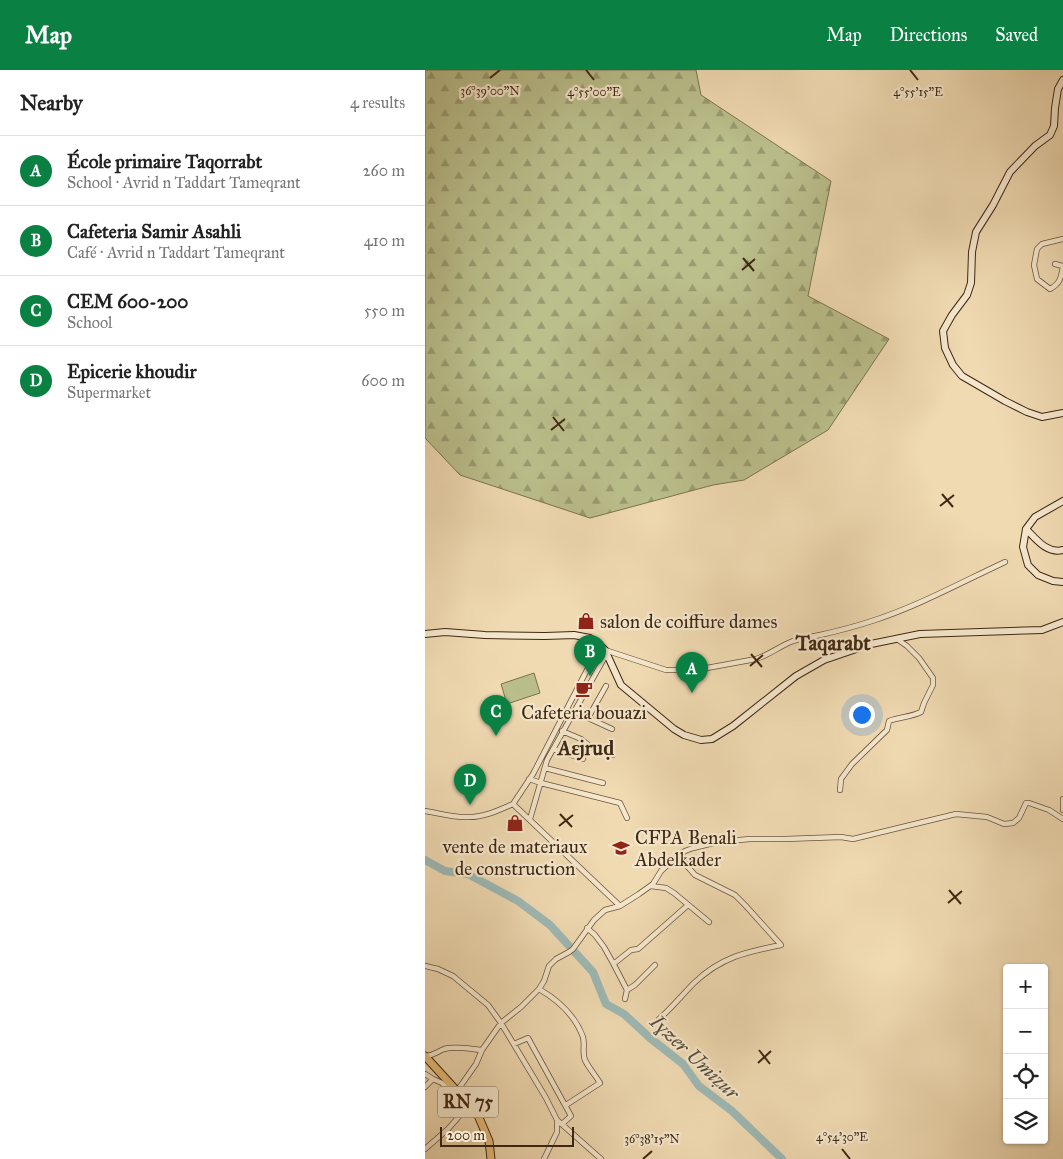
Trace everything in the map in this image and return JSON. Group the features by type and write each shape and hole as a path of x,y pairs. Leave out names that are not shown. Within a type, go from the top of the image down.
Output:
{"main road":[{"path":"1063,80 1058,89 1054,126 1050,135 1035,146 1010,172 976,232 972,252 971,283 967,296 952,315 943,332 945,348 953,365 962,376 1027,412 1042,417 1063,412"},
{"path":"1063,501 1035,517 1026,529 1023,546 1028,565 1038,575 1053,581 1063,582"},
{"path":"1026,529 1048,549 1056,552 1063,550"},
{"path":"425,634 445,632 485,635 574,635 590,638 606,652 621,685 673,729 684,735 701,740 713,739 733,726 796,676 824,660 871,644 920,634 1042,630 1063,622"},
{"name":"RN 75","path":"425,1056 477,1113 489,1141 491,1159"}],"street":[{"path":"1055,264 1063,266 1061,278 1057,285 1050,289 1037,279 1034,265 1037,249 1041,244 1063,238"},
{"path":"530,819 547,760 606,652 666,670 696,670 756,660 778,647 794,641 847,629 889,615 937,595 964,580 1005,562"},
{"path":"840,790 841,779 852,764 887,730 889,721 921,712 933,685 933,678 919,658 897,639"},
{"path":"425,811 466,817 480,816 513,804 529,779 600,645"},
{"path":"588,718 606,686"},
{"path":"567,709 613,729"},
{"path":"556,729 581,739 592,748 613,755"},
{"path":"553,750 583,758"},
{"path":"545,768 603,783"},
{"path":"529,779 621,803 627,818"},
{"path":"1063,798 1063,810"},
{"path":"425,1074 442,1083 451,1092 457,1091 501,1023 539,989 549,966 556,959 573,949 587,928 605,910 620,906 653,884 661,871 685,851 718,842 741,840 841,837 853,839 956,814 987,817 1004,824 1013,823 1019,818 1026,803 1049,810 1063,819"},
{"path":"513,804 620,906"},
{"path":"659,1020 694,983 711,969 729,958 781,945 735,895 695,875 680,855"},
{"path":"649,886 667,888 709,922"},
{"path":"613,963 631,950 638,949 688,905"},
{"path":"587,928 600,941 613,963 627,990 625,999"},
{"path":"627,990 635,985 655,965"},
{"path":"425,966 438,969 453,976 488,1005 501,1023 557,1120 601,1159"},
{"path":"539,989 563,1006 576,1022 583,1038 585,1060 600,1083 566,1105"},
{"path":"513,1044 528,1038 571,1116 562,1124"},
{"path":"425,1056 433,1056 444,1049 482,1050"},
{"path":"425,1087 433,1079"},
{"path":"425,1149 448,1129 470,1104"},
{"path":"544,1159 557,1132 557,1120"}],"green space":[{"path":"425,70 696,70 701,95 831,181 808,296 889,339 828,430 744,480 713,485 590,518 460,475 425,438"},
{"path":"534,673 540,693 507,704 501,684"}],"waterway":[{"name":"Iɣzer Umiẓur","path":"425,860 445,871 468,874 518,901 550,925 593,972 606,1004 624,1014 683,1064 699,1086 732,1111 782,1159"}],"place":[{"name":"salon de coiffure dames","path":"586,621"},
{"name":"Cafeteria Samir Asahli","path":"590,676"},
{"name":"Cafeteria bouazi","path":"584,689"},
{"name":"École primaire Taqorrabt","path":"692,693"},
{"name":"CEM 600-200","path":"496,736"},
{"name":"Epicerie khoudir","path":"470,805"},
{"name":"vente de materiaux de construction","path":"515,823"},
{"name":"CFPA Benali Abdelkader","path":"621,848"}],"district":[{"name":"Taqarabt","path":"833,643"},
{"name":"Aɛjruḍ","path":"586,748"}]}
